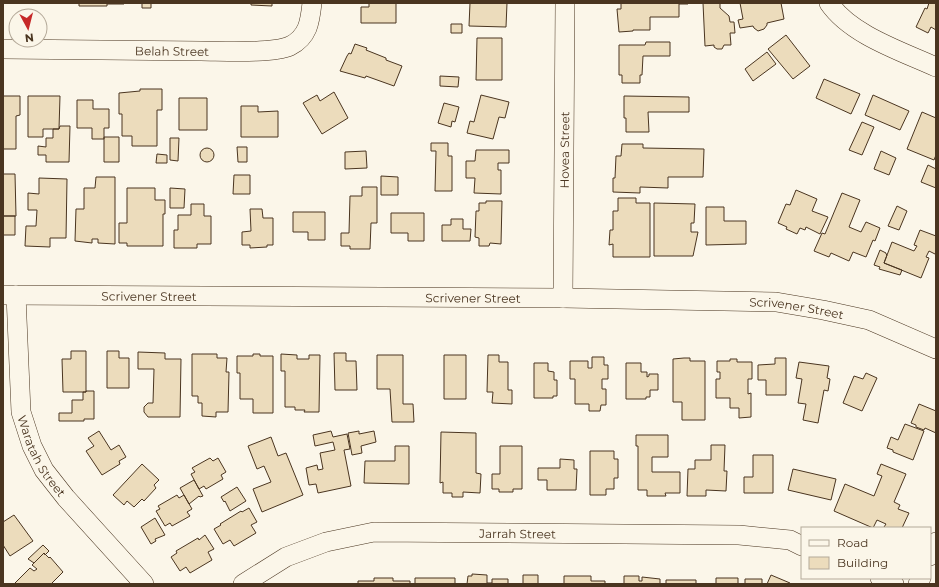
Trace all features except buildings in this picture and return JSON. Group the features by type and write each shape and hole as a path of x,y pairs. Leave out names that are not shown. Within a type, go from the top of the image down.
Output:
{"street":[{"name":"Belah Street","path":"3,49 273,50 289,46 300,40 308,28 312,3"},
{"name":"Hovea Street","path":"563,298 565,3"},
{"path":"829,3 844,19 858,30 877,41 936,67"},
{"name":"Scrivener Street","path":"10,295 563,298 776,302 824,310 869,320 936,349"},
{"name":"Waratah Street","path":"10,295 21,412 32,446 44,470 66,498 144,584"},
{"name":"Jarrah Street","path":"243,584 286,557 326,542 374,532 739,536 790,540 801,546"},
{"path":"931,554 936,542"},
{"path":"882,579 894,584"}]}
